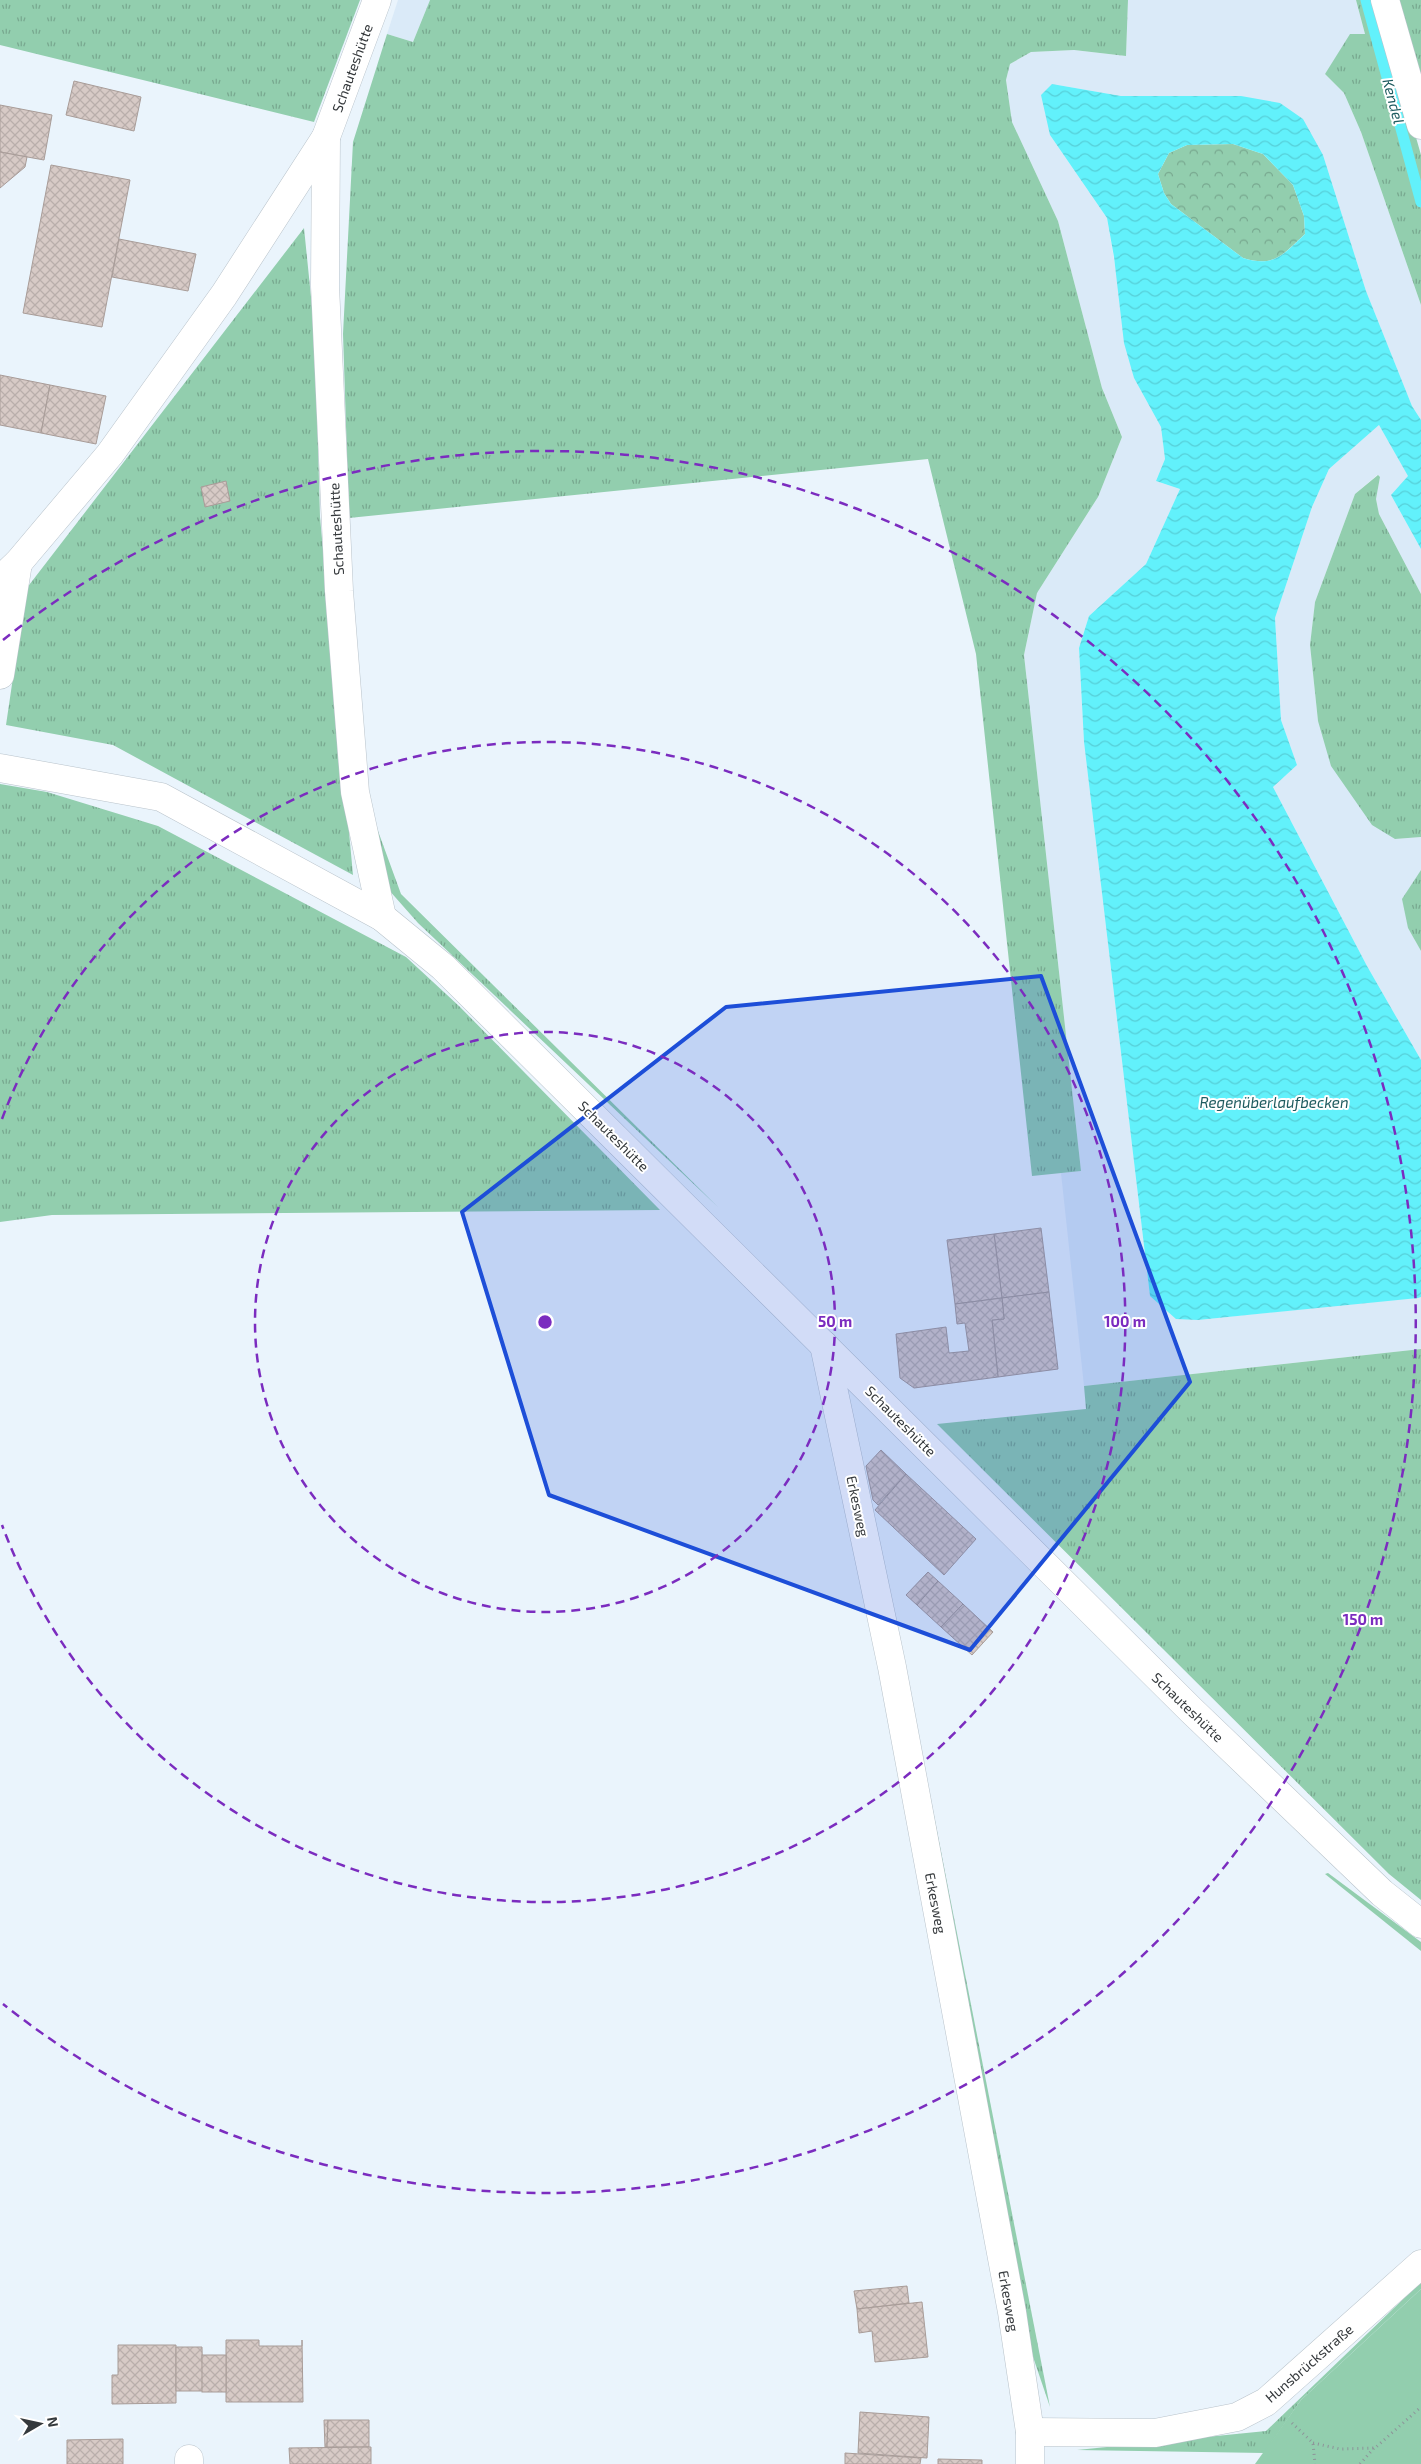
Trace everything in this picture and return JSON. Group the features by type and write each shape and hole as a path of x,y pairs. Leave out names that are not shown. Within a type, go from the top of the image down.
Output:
{"street":[{"name":"Schauteshütte","path":"0,675 9,572 110,454 224,295 326,137 377,0"},
{"path":"1385,0 1421,125"},
{"name":"Schauteshütte","path":"326,137 325,286 339,591 355,792 382,917"},
{"name":"Schauteshütte","path":"0,768 161,797 382,917 443,967 1191,1710 1382,1893 1421,1924"},
{"name":"Erkesweg","path":"824,1344 892,1667 1012,2312 1030,2432 1030,2464"},
{"name":"Hunsbrückstraße","path":"1030,2432 1156,2433 1237,2418 1266,2402 1421,2264"}],"path":[{"path":"1266,2402 1313,2443 1340,2449 1375,2448"},
{"path":"1360,2464 1421,2407"},
{"path":"1313,2443 1315,2464"}],"highlighted area":[{"path":"1041,976 1190,1382 970,1650 549,1495 462,1212 726,1007"}],"shaded area":[{"path":"398,0 430,0 413,42 387,34"},
{"path":"1128,0 1356,0 1365,34 1325,74 1344,93 1361,132 1421,305 1421,420 1412,406 1366,291 1323,155 1241,96 1121,96 1052,84 1050,135 1107,218 1134,378 1161,427 1165,459 1156,481 1180,489 1146,564 1089,616 1079,648 1084,742 1150,1296 1198,1320 1421,1297 1421,1349 1084,1386 1061,1173 1081,1171 1024,655 1037,593 1098,497 1122,437 1102,388 1058,221 1012,122 1006,80 1010,64 1031,52 1074,50 1126,56"},
{"path":"1379,425 1409,477 1391,495 1421,549 1421,594 1379,514 1376,499 1380,477 1377,475 1355,494 1315,602 1310,645 1318,721 1395,839 1421,837 1421,870 1408,928 1421,951 1421,1060 1367,966 1273,787 1297,765 1281,720 1275,618 1312,507 1329,469"}],"green space":[{"path":"0,0 360,0 314,122 0,45"},
{"path":"430,0 1128,0 1126,56 1074,50 1031,52 1010,64 1006,80 1012,122 1058,221 1102,388 1122,437 1098,497 1037,593 1024,655 1081,1171 1032,1176 976,654 928,459 349,518 343,334 353,142 387,34 413,42"},
{"path":"1356,0 1377,0 1421,155 1421,305 1361,132 1344,93 1325,74 1350,34 1365,34"},
{"path":"1397,0 1421,0 1421,77"},
{"path":"1233,144 1263,154 1293,185 1304,216 1305,234 1284,253 1271,260 1254,261 1243,258 1171,204 1164,193 1158,174 1169,153 1187,145"},
{"path":"304,228 315,336 320,517 353,875 113,745 6,725 26,589"},
{"path":"1378,475 1380,477 1376,499 1379,514 1421,594 1421,837 1395,839 1372,825 1331,766 1318,721 1310,645 1315,602 1355,494"},
{"path":"0,784 47,792 158,826 406,957 459,1006 660,1210 52,1215 0,1222"},
{"path":"374,820 401,894 719,1208 418,923 388,889"},
{"path":"1421,870 1421,951 1408,928 1402,899"},
{"path":"1421,1349 1421,1900 1389,1874 937,1424 1086,1409 1084,1386"},
{"path":"905,1668 1050,2407 1031,2351"},
{"path":"1328,1873 1421,1942 1421,1951 1325,1874"},
{"path":"1421,2282 1421,2289 1301,2400 1264,2453 1077,2450 1266,2431"},
{"path":"1421,2289 1421,2464 1255,2464 1301,2400"}],"water":[{"name":"Regenüberlaufbecken","path":"1052,84 1121,96 1241,96 1280,103 1303,119 1323,155 1366,291 1412,406 1421,420 1421,549 1391,495 1408,476 1379,425 1329,469 1312,507 1275,618 1281,720 1297,765 1273,787 1367,966 1421,1060 1421,1297 1418,1298 1198,1320 1176,1319 1150,1296 1084,742 1079,648 1089,616 1146,564 1180,489 1156,481 1165,459 1161,427 1134,378 1124,343 1114,257 1107,218 1050,135 1041,95","holes":["1233,144 1263,154 1293,185 1304,216 1305,234 1291,248 1278,257 1271,260 1254,261 1243,258 1171,204 1164,193 1158,174 1169,153 1187,145"]}],"building":[{"path":"74,81 141,97 134,131 66,115"},
{"path":"0,105 52,115 44,160 0,152"},
{"path":"0,152 27,157 25,167 0,188"},
{"path":"51,165 130,180 102,327 23,313"},
{"path":"119,239 196,254 188,291 112,277"},
{"path":"0,375 50,385 41,433 0,425"},
{"path":"50,385 106,396 96,444 41,433"},
{"path":"226,481 230,501 205,507 201,487"},
{"path":"1041,1228 1049,1292 1002,1298 994,1234"},
{"path":"994,1234 1002,1298 955,1304 947,1240"},
{"path":"1049,1292 1058,1369 998,1377 992,1320 1004,1319 1002,1298"},
{"path":"1002,1298 1004,1319 992,1320 998,1377 914,1388 900,1378 896,1334 946,1327 949,1353 969,1351 965,1323 957,1324 955,1304"},
{"path":"881,1450 906,1474 878,1505 873,1500 866,1466"},
{"path":"906,1474 976,1539 944,1575 875,1510"},
{"path":"928,1572 938,1581 917,1605 906,1595"},
{"path":"938,1581 963,1604 941,1627 917,1605"},
{"path":"963,1604 993,1632 972,1655 941,1627"},
{"path":"907,2286 909,2303 857,2309 854,2291"},
{"path":"922,2302 928,2357 875,2362 872,2331 859,2333 857,2309"},
{"path":"226,2340 259,2340 259,2346 302,2346 302,2340 303,2402 226,2402"},
{"path":"118,2345 176,2345 176,2403 112,2404 112,2375 118,2375"},
{"path":"176,2347 202,2347 203,2391 176,2391"},
{"path":"202,2355 226,2355 226,2392 202,2392"},
{"path":"860,2412 929,2417 927,2458 858,2453"},
{"path":"324,2420 328,2420 327,2447 325,2447"},
{"path":"328,2420 369,2420 369,2447 327,2447"},
{"path":"123,2439 123,2464 67,2464 67,2440"},
{"path":"371,2447 371,2464 290,2464 289,2448"},
{"path":"845,2453 921,2458 920,2464 845,2464"},
{"path":"938,2459 982,2460 982,2464 938,2464"}],"waterway":[{"name":"Kendel","path":"1366,0 1421,202"}]}
